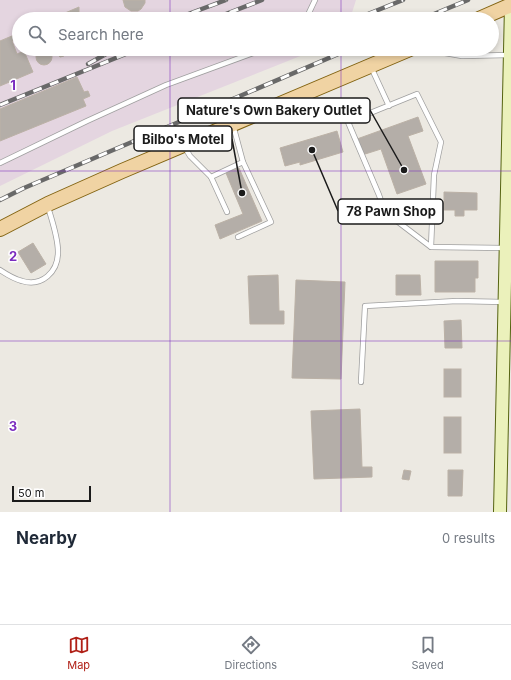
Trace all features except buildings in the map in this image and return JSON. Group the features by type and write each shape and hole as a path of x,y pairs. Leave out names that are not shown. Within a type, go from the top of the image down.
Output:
{"main road":[{"path":"496,12 511,5"},
{"path":"0,229 48,204 394,56"}],"street":[{"path":"500,512 508,282 508,261 506,248 509,225 511,5"}],"lane":[{"path":"309,12 315,0"},
{"path":"499,55 510,55"},
{"path":"0,163 86,121 166,85 245,56"},
{"path":"371,66 389,106"},
{"path":"431,247 434,175 441,142 417,94 348,122 380,195 385,212 431,247 506,248"},
{"path":"233,124 243,162 271,222 238,237"},
{"path":"184,145 190,156 211,177 228,212"},
{"path":"211,177 243,162"},
{"path":"0,270 15,279 28,283 44,280 50,275 54,269 58,253 56,234 48,204"},
{"path":"361,382 365,306 457,301 506,308"}],"shaded area":[{"path":"0,0 356,0 352,12 12,12 12,56 300,56 112,131 0,186"}],"railway":[{"path":"194,12 226,0"},
{"path":"231,12 262,0"},
{"path":"373,12 403,0"},
{"path":"439,12 468,0"},
{"path":"88,64 102,56"},
{"path":"0,105 121,56"},
{"path":"0,200 24,188 334,56"}],"place":[{"name":"78 Pawn Shop","path":"312,150"},
{"name":"Nature's Own Bakery Outlet","path":"404,170"},
{"name":"Bilbo's Motel","path":"242,193"}]}
